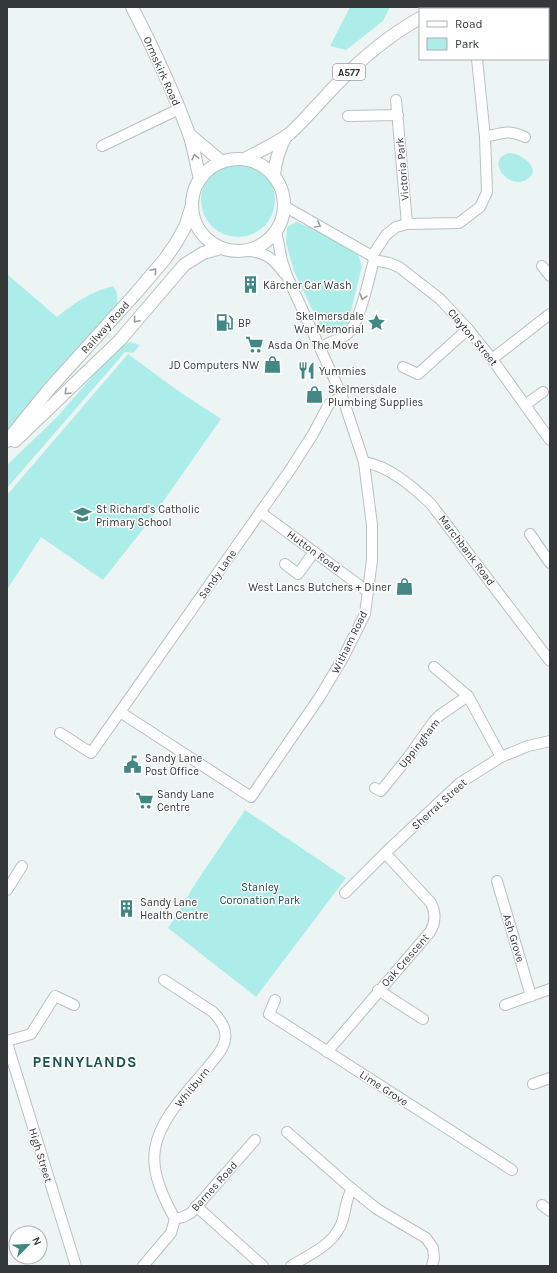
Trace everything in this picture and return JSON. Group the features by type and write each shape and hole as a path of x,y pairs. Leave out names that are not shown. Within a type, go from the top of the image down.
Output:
{"main road":[{"name":"Ormskirk Road","path":"132,7 160,62 190,136 200,179"},
{"name":"A577","path":"245,159 287,135 340,81 380,44 402,28 419,19"},
{"name":"A577","path":"274,176 275,162 279,150 287,135"},
{"name":"Ormskirk Road","path":"190,136 222,162"},
{"name":"A577","path":"233,159 245,159 256,162 266,168 280,185 284,206 282,219 276,231 268,240 257,247 233,251 221,248 209,241 200,231 194,218 192,205 194,191 200,179 210,168 222,162 233,159"},
{"name":"Railway Road","path":"7,441 50,388 136,292 176,243 185,227 192,205"},
{"name":"Railway Road","path":"7,448 120,340 184,265 203,253 221,248"},
{"path":"136,292 162,291"}],"street":[{"path":"320,347 346,335 354,324 358,315 373,258 382,240 391,230 407,224 459,223 480,206 487,192 485,137 477,60"},
{"name":"Victoria Park","path":"396,100 407,224"},
{"path":"102,146 179,109"},
{"path":"348,116 398,115"},
{"path":"485,137 505,132 515,133 525,138"},
{"path":"284,206 373,258"},
{"name":"Witham Road","path":"120,712 251,797 319,698 344,658 365,614 372,560 372,525 364,462 342,396 287,276 282,261 276,231"},
{"name":"Witham Road","path":"245,250 261,253 270,257 287,276"},
{"name":"Clayton Street","path":"373,258 399,267 434,293 468,329 492,359 550,440"},
{"path":"542,266 550,276"},
{"path":"492,359 550,314"},
{"path":"403,367 418,374 468,329"},
{"path":"525,405 542,392"},
{"name":"Sandy Lane","path":"60,733 91,753 260,512 313,434 329,404 342,396"},
{"name":"Marchbank Road","path":"364,462 375,463 410,484 431,504 550,661"},
{"name":"Hutton Road","path":"260,512 367,591"},
{"path":"530,534 550,563"},
{"path":"285,564 298,574 314,552"},
{"path":"434,668 468,696 501,757"},
{"name":"Uppingham","path":"375,788 381,791 434,721 440,715 468,696"},
{"name":"Sherrat Street","path":"345,893 385,853 460,783 501,757 528,746 550,741"},
{"name":"Oak Crescent","path":"327,1052 378,990 430,932 434,923 435,918 433,907 428,899 385,853"},
{"path":"7,890 22,866"},
{"name":"Ash Grove","path":"497,881 531,996"},
{"name":"Whitburn","path":"164,980 213,1012 220,1019 226,1038 220,1052 168,1116 157,1139 154,1162 167,1202 175,1219"},
{"path":"505,1005 550,989"},
{"name":"Oak Crescent","path":"378,990 424,1019"},
{"path":"7,1042 31,1034 55,996 74,1005"},
{"name":"Lime Grove","path":"275,1000 269,1014 512,1170"},
{"name":"High Street","path":"7,1042 76,1266"},
{"path":"533,1084 550,1078"},
{"path":"288,1132 352,1189 377,1209 426,1238 433,1248 434,1258 432,1266"},
{"name":"Barnes Road","path":"175,1219 191,1213 255,1140"},
{"path":"291,1266 320,1250 330,1242 339,1230 343,1220 348,1195 352,1189"},
{"path":"196,1206 263,1266"},
{"path":"143,1266 171,1233 175,1219"}],"green space":[{"path":"350,7 390,7 383,21 346,50 330,46"},
{"path":"509,153 525,159 532,167 533,172 526,180 519,182 513,181 502,173 499,167 499,162 502,157"},
{"path":"238,163 259,169 269,179 275,200 269,221 259,231 238,237 217,231 207,221 201,200 207,179 217,169"},
{"path":"296,222 321,232 358,255 362,266 348,323 337,332 328,333 322,330 294,271 286,243 287,227"},
{"path":"7,274 57,317 84,298 105,288 113,286 117,293 118,300 117,305 67,359 7,433"},
{"path":"130,342 140,345 133,353 125,352 7,488 7,465 58,416 117,348"},
{"name":"St Richard's Catholic Primary School","path":"128,354 180,392 221,419 151,519 103,580 41,537 7,590 7,495"},
{"name":"Stanley Coronation Park","path":"245,810 346,878 256,997 168,928 197,881"}],"place":[{"name":"Kärcher Car Wash","path":"250,285"},
{"name":"Skelmersdale War Memorial","path":"377,322"},
{"name":"BP","path":"225,323"},
{"name":"Asda On The Move","path":"255,345"},
{"name":"JD Computers NW","path":"272,365"},
{"name":"Yummies","path":"306,371"},
{"name":"Skelmersdale Plumbing Supplies","path":"315,395"},
{"name":"St Richard's Catholic Primary School","path":"83,515"},
{"name":"West Lancs Butchers + Diner","path":"404,587"},
{"name":"Sandy Lane Post Office","path":"132,764"},
{"name":"Sandy Lane Centre","path":"144,800"},
{"name":"Sandy Lane Health Centre","path":"127,908"}],"district":[{"name":"PENNYLANDS","path":"85,1062"}]}
